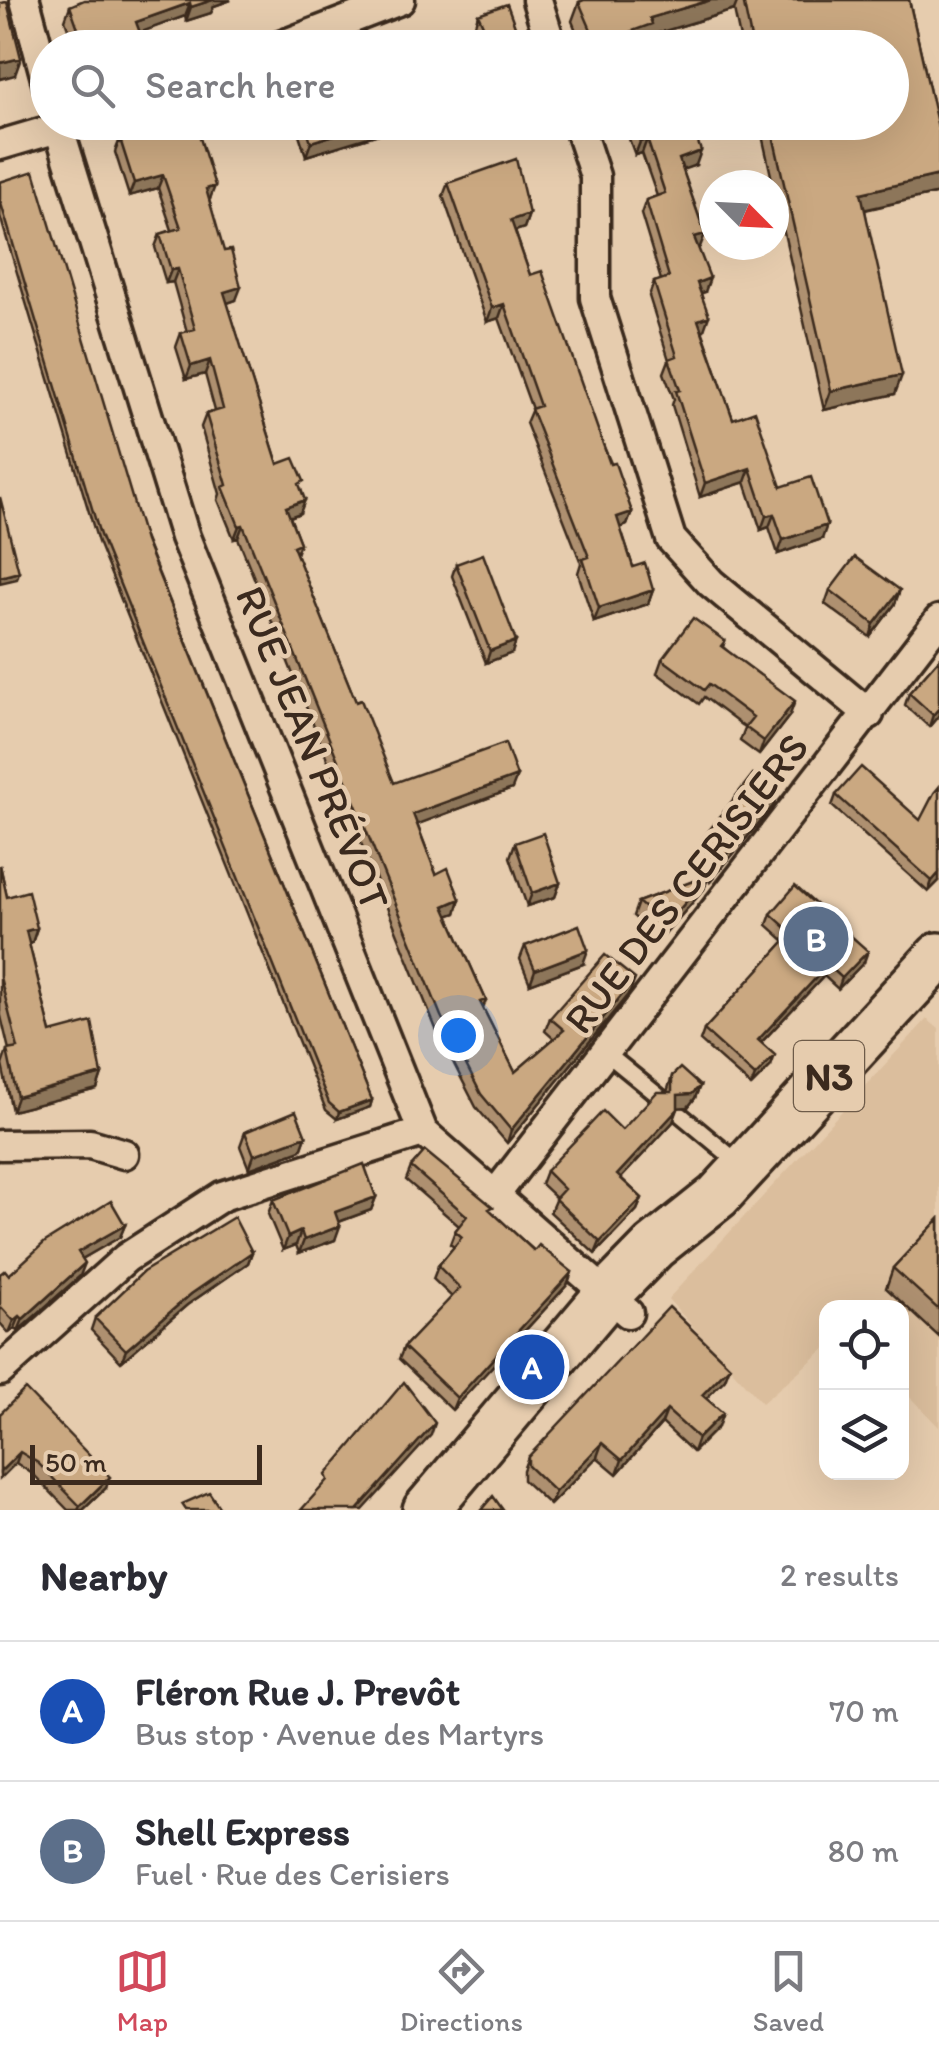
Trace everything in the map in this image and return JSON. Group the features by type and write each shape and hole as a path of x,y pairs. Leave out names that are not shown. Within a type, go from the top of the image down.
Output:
{"main road":[{"name":"N3","path":"426,1510 482,1448 551,1398 618,1303 939,956"}],"street":[{"path":"25,0 33,30"},
{"path":"322,30 400,0"},
{"path":"537,0 546,30"},
{"path":"0,144 30,135"},
{"name":"RUE JEAN PRÉVOT","path":"68,140 185,537 423,1132 618,1303"},
{"path":"584,140 595,176 595,298 671,540 710,583 869,714"},
{"name":"RUE DES CERISIERS","path":"495,1195 939,620"},
{"path":"0,1372 126,1258 222,1196 423,1132"},
{"path":"0,1145 90,1144 124,1154"}],"lane":[{"path":"606,1053 660,1097"},
{"path":"681,1114 726,1189"}],"shaded area":[{"path":"927,1019 939,1029 939,1427 909,1396 909,1300 819,1300 819,1354 762,1403 668,1299"}],"building":[{"path":"84,0 213,0 191,7 190,3 136,22 139,30 79,30 70,6"},
{"path":"711,0 650,18 652,24 636,30 591,30 579,2"},
{"path":"743,0 909,0 939,132 939,175 861,193 902,375 831,391 789,206 789,170 781,170 774,140 909,140 909,30 749,30"},
{"path":"7,2 21,58 0,63 0,3"},
{"path":"507,4 516,30 469,30 483,25 478,14"},
{"path":"120,140 201,140 215,186 206,189 224,251 231,250 241,287 224,292 278,464 294,458 304,481 299,484 305,500 286,507 300,543 293,546 356,702 361,700 394,783 505,743 517,776 413,814 436,874 448,868 460,899 444,906 486,1000 480,1002 515,1072 564,1030 550,1018 605,955 635,979 511,1130 481,1094 441,1016 243,525 239,526 223,487 227,485 206,414 223,409 210,360 191,366 181,333 195,329 178,269 171,270 160,234 181,228 163,175 134,183"},
{"path":"647,140 697,140 701,151 679,159 699,217 699,236 694,237 699,260 703,260 710,278 697,283 709,316 698,320 733,419 755,411 781,487 811,477 827,525 783,540 774,514 766,516 750,468 705,483 669,359 677,356 654,282 669,277 646,200 665,193"},
{"path":"516,159 529,214 511,220 530,275 542,271 610,464 615,463 632,512 617,517 633,567 645,563 653,590 599,608 583,559 589,557 531,409 540,406 504,304 492,308 448,183"},
{"path":"34,171 145,541 372,1100 339,1112 329,1103 100,535 0,200 0,182"},
{"path":"0,497 19,572 0,577"},
{"path":"483,554 516,641 490,651 456,564"},
{"path":"855,557 900,590 874,624 830,590"},
{"path":"693,618 725,641 721,646 795,701 764,741 745,727 753,717 709,684 704,690 662,659"},
{"path":"939,659 939,708 933,715 909,693"},
{"path":"861,767 920,820 939,787 939,873 932,881 836,795"},
{"path":"753,774 778,793 715,868 704,837"},
{"path":"543,833 560,883 532,893 515,843"},
{"path":"0,865 7,897 28,891 37,928 26,931 51,1033 92,1022 102,1074 17,1097 7,1050 18,1048 0,977"},
{"path":"709,875 665,926 638,902"},
{"path":"795,886 868,951 842,978 828,965 758,1040 775,1055 755,1076 704,1030 792,933 771,914"},
{"path":"579,925 588,950 535,970 525,946"},
{"path":"680,1068 700,1086 692,1094 678,1095 678,1109 617,1175 642,1198 600,1242 555,1199 564,1189 546,1171 603,1111 622,1130 657,1092 672,1092 672,1076"},
{"path":"296,1111 306,1136 254,1155 245,1132"},
{"path":"425,1151 493,1207 489,1209 534,1251 539,1245 572,1272 457,1398 404,1347 460,1288 438,1266 462,1237 455,1231 467,1216 411,1167"},
{"path":"364,1164 376,1197 335,1212 340,1226 304,1240 301,1231 288,1237 273,1200"},
{"path":"111,1201 125,1225 78,1252 85,1263 23,1319 20,1316 14,1321 0,1310 0,1274 5,1270 9,1275 45,1242"},
{"path":"234,1217 252,1252 191,1294 126,1350 95,1318 143,1272"},
{"path":"939,1219 939,1310 893,1268"},
{"path":"669,1307 730,1366 702,1395 723,1413 698,1438 667,1410 622,1460 602,1443 555,1492 528,1466 528,1457"},
{"path":"404,1382 435,1423 357,1510 301,1510 328,1480 326,1475"},
{"path":"25,1389 110,1477 80,1506 38,1463 20,1452 0,1472 0,1414"},
{"path":"209,1492 221,1510 186,1510 182,1504"},
{"path":"493,1496 503,1510 481,1510"}],"place":[{"name":"Shell Express","path":"816,939"},
{"name":"Fléron Rue J. Prevôt","path":"532,1367"}]}
